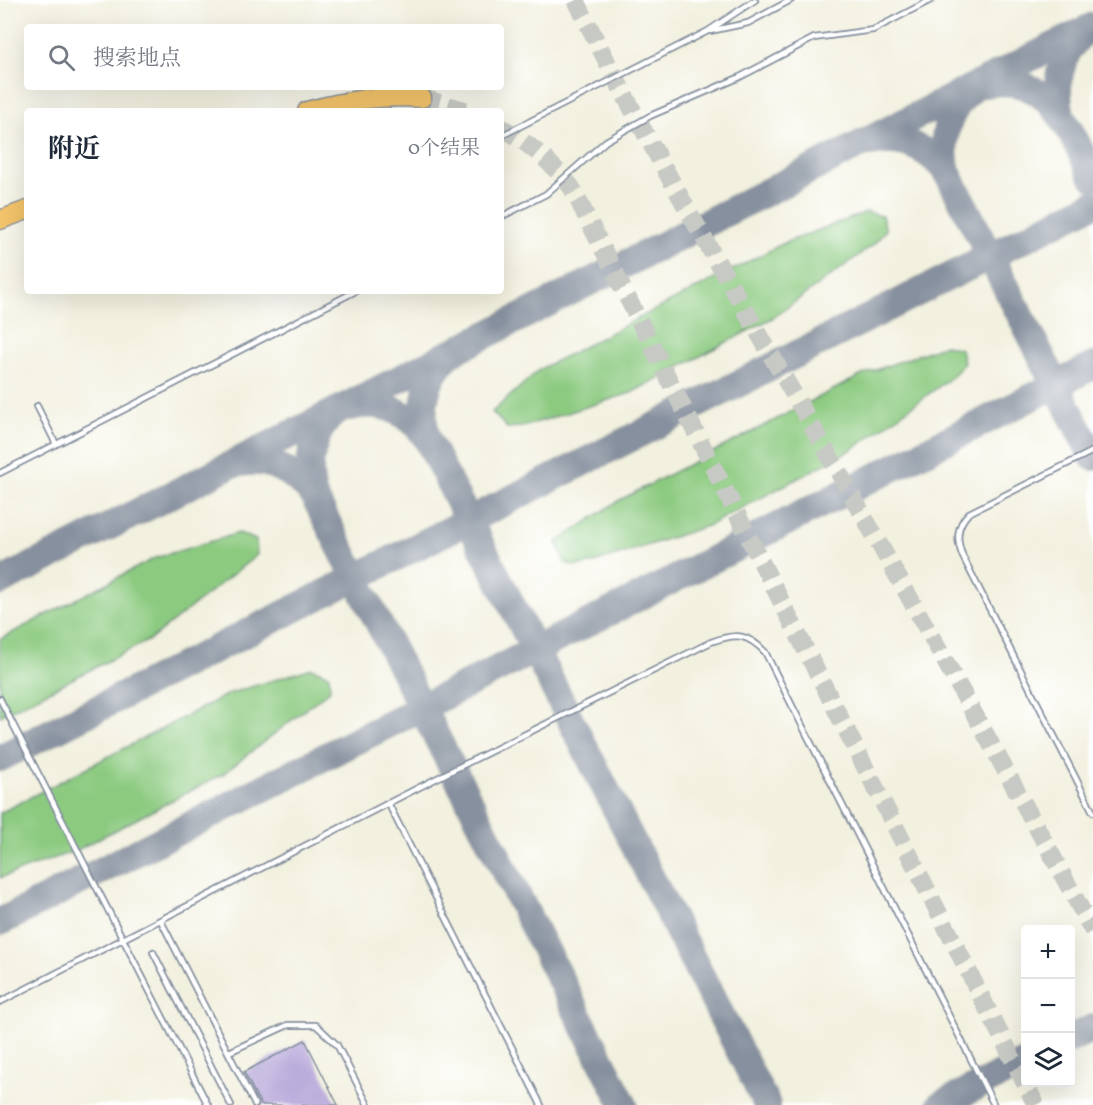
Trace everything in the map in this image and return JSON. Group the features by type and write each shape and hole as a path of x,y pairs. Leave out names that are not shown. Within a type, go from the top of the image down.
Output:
{"highway":[{"path":"318,108 340,102 384,96 422,98"},
{"path":"0,220 24,211"}],"lane":[{"path":"504,134 708,32 755,0"},
{"path":"708,32 748,23 791,0"},
{"path":"504,215 546,194 606,141 658,112 738,78 814,38 873,30 931,0"},
{"path":"0,473 350,294"},
{"path":"37,406 57,444"},
{"path":"1093,451 969,513 961,521 957,536 963,557 1093,812"},
{"path":"0,1002 711,642 728,635 741,635 754,641 765,652 994,1105"},
{"path":"0,699 208,1105"},
{"path":"388,804 541,1105"},
{"path":"161,921 255,1105"},
{"path":"153,952 231,1105"},
{"path":"229,1053 288,1025 316,1025 337,1045 368,1105"}],"green space":[{"path":"867,212 882,216 886,230 873,245 774,317 631,393 522,427 507,428 492,412 540,369 784,243"},
{"path":"945,345 961,349 964,363 952,377 853,449 710,525 591,564 575,566 565,563 557,542 618,501 862,375"},
{"path":"239,533 256,540 257,555 151,639 0,716 0,639 155,558"},
{"path":"312,668 329,675 330,690 223,774 77,850 0,878 0,813 228,694"}],"building":[{"path":"305,1040 338,1105 261,1105 244,1072"}],"taxiway":[{"path":"0,582 1093,26"},
{"path":"1061,115 1058,93 1060,72 1068,51 1082,34"},
{"path":"984,84 1007,82 1026,86 1041,95 1065,123 1093,177"},
{"path":"947,172 944,150 947,129 955,109 969,92"},
{"path":"870,143 893,141 913,145 931,156 947,172 1093,457"},
{"path":"0,758 1093,204"},
{"path":"426,437 424,426 426,394 434,374 448,356"},
{"path":"0,922 1093,366"},
{"path":"350,407 383,406 402,414 426,437 767,1105"},
{"path":"335,412 320,429 312,450 310,471 313,494 624,1105"},
{"path":"236,464 259,462 279,467 297,478 313,494"},
{"path":"1075,1037 1093,1028"},
{"path":"940,1105 1021,1064"}],"tunnel":[{"path":"576,0 658,156 914,606 1093,931"},
{"path":"422,98 457,108"},
{"path":"504,129 540,154 572,188 1036,1105"}]}
